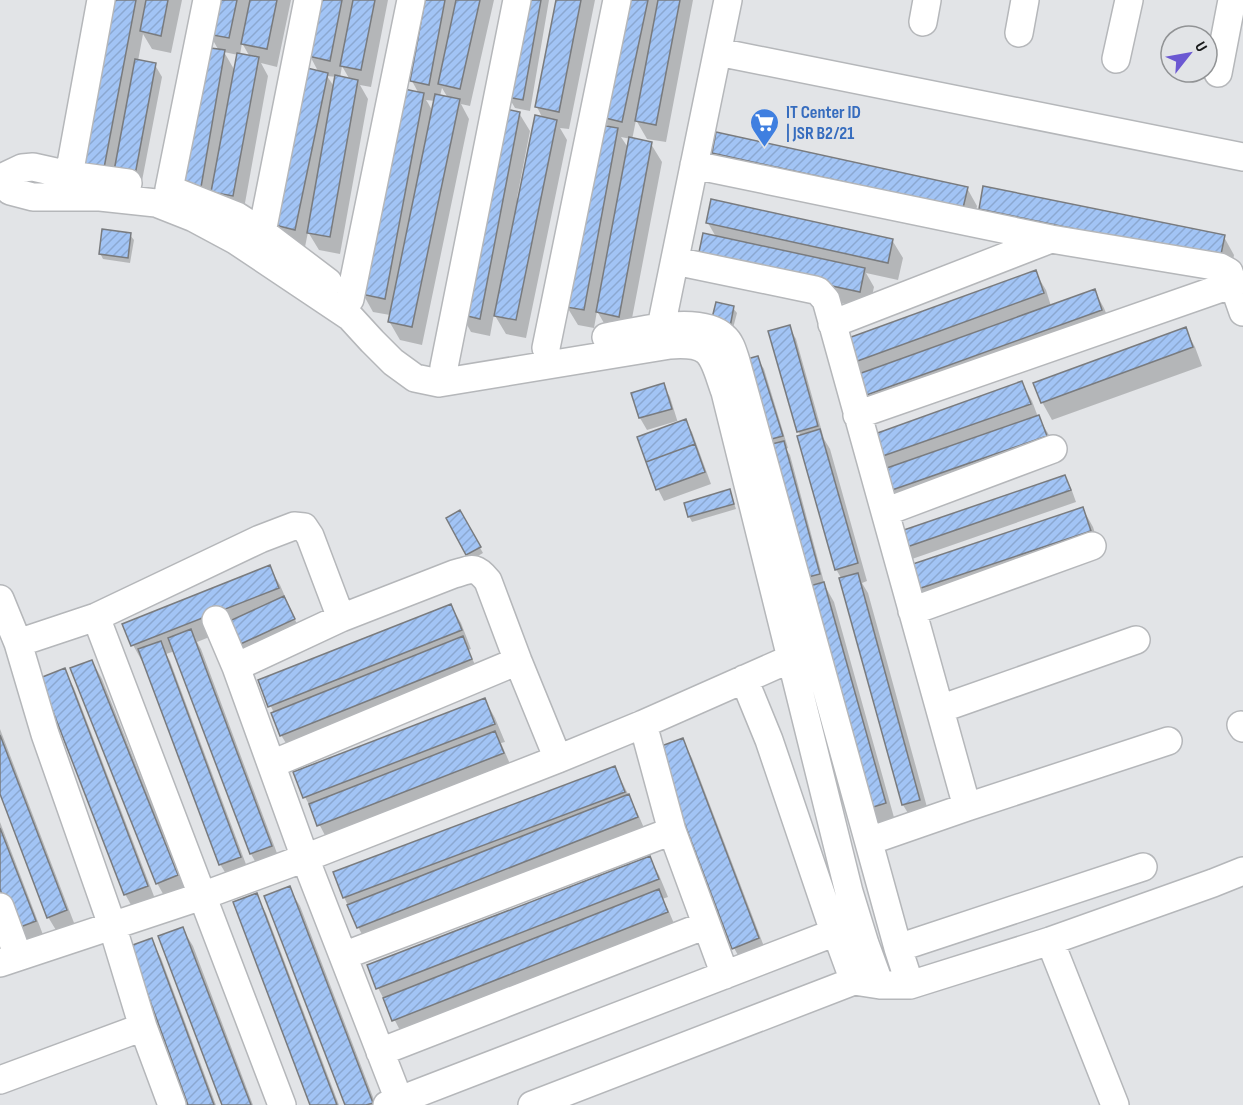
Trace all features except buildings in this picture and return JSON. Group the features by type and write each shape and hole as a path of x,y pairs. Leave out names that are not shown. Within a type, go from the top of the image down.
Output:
{"street":[{"path":"69,175 101,0"},
{"path":"169,189 207,0"},
{"path":"262,232 308,0"},
{"path":"350,298 411,0"},
{"path":"444,367 517,0"},
{"path":"546,348 617,0"},
{"path":"661,327 728,0"},
{"path":"1019,33 1025,0"},
{"path":"1116,59 1129,0"},
{"path":"1219,68 1232,0"},
{"path":"718,52 1243,157"},
{"path":"694,165 1051,239 1220,267 1229,272 1243,312"},
{"path":"880,985 849,892 724,392 715,363 705,349 696,345 670,345 439,383 415,378 393,362 350,316 235,240 194,218 156,203 100,197 33,197 10,191 0,178 22,168 33,167 69,175 169,189 237,216 350,298 420,362 431,367 444,367 661,327 699,326 722,335 729,343 736,361 910,985"},
{"path":"832,324 1051,239"},
{"path":"675,261 818,291 826,300 966,807"},
{"path":"857,415 1233,284"},
{"path":"885,512 1053,449"},
{"path":"18,642 96,617 260,539 294,526 304,527 310,536 341,618"},
{"path":"912,611 1092,546"},
{"path":"236,667 341,618 454,574 472,569 480,571 488,580 558,759"},
{"path":"0,599 18,642 45,734 112,925 143,1027 172,1105"},
{"path":"96,617 282,1105"},
{"path":"216,620 236,667 305,858 380,1052 393,1103 836,932"},
{"path":"940,710 1136,640"},
{"path":"0,907 9,959 202,896 305,858 558,759 790,659"},
{"path":"272,764 518,661"},
{"path":"744,679 770,740 830,920 854,981"},
{"path":"643,724 672,831 725,975"},
{"path":"869,841 1168,741"},
{"path":"343,956 672,831"},
{"path":"898,948 1143,867"},
{"path":"532,1105 854,981 880,985 910,985 1050,940 1243,871"},
{"path":"380,1052 706,925"},
{"path":"1050,940 1115,1105"},
{"path":"0,1080 143,1027"}],"place":[{"name":"IT Center ID | JSR B2/21","path":"765,148"}]}
